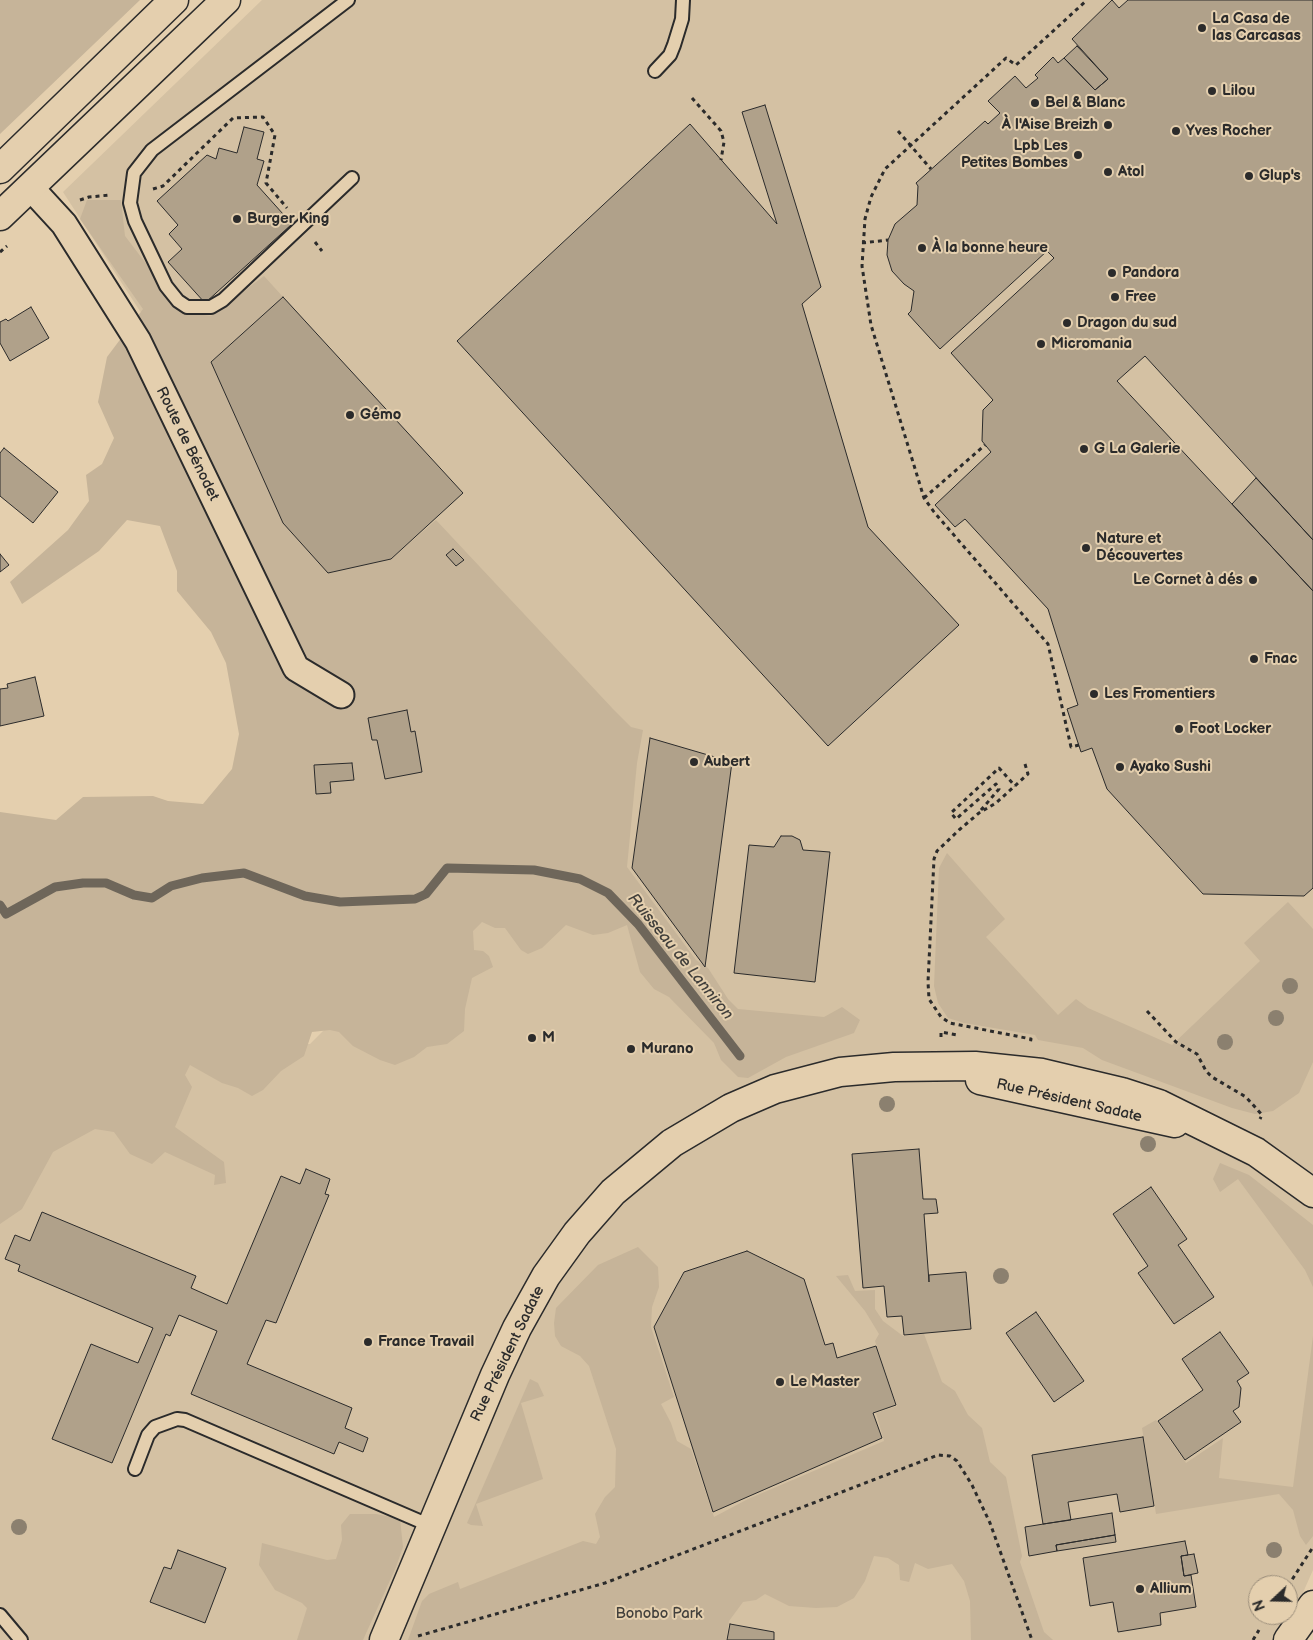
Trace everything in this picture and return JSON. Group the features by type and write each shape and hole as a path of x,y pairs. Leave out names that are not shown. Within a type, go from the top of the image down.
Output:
{"street":[{"path":"0,170 174,0"},
{"path":"0,216 226,0"},
{"name":"Route de Bénodet","path":"30,187 64,224 138,341 296,668 341,695"},
{"name":"Rue Président Sadate","path":"384,1640 495,1375 534,1297 571,1240 614,1192 652,1158 690,1131 731,1108 775,1088 840,1072 894,1067 1001,1068 1063,1077 1143,1098 1256,1152 1313,1193"},
{"path":"1288,1640 1313,1604"}],"lane":[{"path":"348,0 152,150 134,173 130,194 135,221 166,286 178,301 187,307 195,309 211,307 223,300 352,178"},
{"path":"654,71 670,55 682,18 683,0"},
{"path":"135,1469 148,1435 155,1427 177,1419 185,1420 431,1526"},
{"path":"0,1615 21,1640"}],"path":[{"path":"1079,745 1072,747 1048,644 924,498 871,325 862,266 862,242 865,219 878,182 885,169 910,144 1006,58 1016,64 1087,0"},
{"path":"692,98 721,131 724,142 721,160"},
{"path":"130,194 163,186 233,118 264,117 275,135 266,184 301,226"},
{"path":"898,131 931,169"},
{"path":"862,242 888,240"},
{"path":"924,498 986,445"},
{"path":"979,813 996,803 1028,774 1025,764"},
{"path":"1015,786 999,768 951,813 956,819 996,784 999,790 979,813 941,846 934,859 928,992 935,1009 950,1023 963,1028 1031,1039 1030,1046 1020,1045"},
{"path":"1147,1011 1176,1042 1197,1054 1206,1071 1212,1077 1251,1101 1262,1115 1260,1119"},
{"path":"940,1038 942,1032 961,1035"},
{"path":"415,1637 605,1583 938,1456 950,1456 957,1460 972,1485 993,1531 1032,1640"},
{"path":"1295,1575 1313,1547"}],"shaded area":[{"path":"262,0 1313,0 1313,1570 1298,1604 1298,1575 1248,1575 1248,1625 1289,1625 1282,1640 0,1640 0,1047 310,1044 623,731 322,593 63,192"}],"green space":[{"path":"0,0 140,0 0,134"},
{"path":"87,200 121,200 125,236 183,312 211,316 264,276 283,297 211,362 283,523 328,573 391,559 436,520 613,709 631,727 643,730 637,763 627,867 696,960 708,968 728,999 738,1009 824,1017 842,1007 860,1020 854,1033 786,1057 748,1078 738,1077 721,1060 714,1043 669,997 654,989 640,972 627,925 608,933 593,935 566,925 542,948 528,954 521,950 505,928 495,928 482,922 473,931 474,950 483,951 489,956 493,967 472,978 465,1009 464,1031 447,1044 427,1047 414,1057 395,1065 380,1060 353,1046 339,1032 330,1030 312,1032 304,1056 281,1071 263,1090 252,1096 238,1088 222,1083 190,1065 185,1075 192,1087 175,1127 224,1162 226,1183 214,1185 215,1175 165,1152 152,1164 130,1154 114,1132 95,1129 53,1152 22,1209 0,1224 0,812 56,820 83,797 153,796 168,801 203,804 232,769 239,734 226,663 211,632 177,591 177,571 160,526 127,520 99,551 22,604 10,582 68,530 89,501 86,475 102,464 114,438 98,402 107,357 143,309 80,219"},
{"path":"947,853 1005,919 986,937 1058,1015 1076,999 1088,1008 1172,1045 1260,961 1244,943 1288,902 1313,929 1313,1062 1299,1093 1273,1111 1255,1114 1232,1108 1102,1060 1083,1048 1038,1040 1035,1035 964,1023 948,1018 938,1003 934,986 939,868"},
{"path":"1220,1163 1249,1175 1313,1225 1313,1287 1305,1270 1238,1179 1220,1192 1213,1179"},
{"name":"Bonobo Park","path":"638,1247 658,1267 659,1287 652,1307 651,1327 674,1397 661,1404 671,1423 677,1441 691,1449 714,1517 748,1499 884,1441 876,1413 897,1406 875,1341 879,1334 865,1311 836,1276 848,1275 855,1291 875,1290 875,1309 883,1321 903,1336 924,1334 942,1382 955,1391 968,1415 982,1428 990,1462 1006,1477 1022,1556 1020,1562 1044,1632 1053,1640 971,1640 970,1601 964,1581 952,1564 928,1569 915,1563 909,1582 900,1580 899,1565 888,1558 874,1556 865,1581 854,1598 837,1607 816,1608 789,1606 765,1594 756,1600 743,1602 729,1621 726,1640 408,1640 422,1601 429,1594 458,1582 460,1589 583,1541 596,1544 600,1537 595,1514 605,1497 615,1487 616,1449 589,1366 580,1356 561,1346 555,1336 556,1308 598,1265"},
{"path":"1313,1336 1313,1536 1306,1545 1300,1536 1293,1510 1279,1494 1156,1514 1142,1428 1156,1420 1186,1463 1223,1438 1219,1478 1293,1487"},
{"path":"530,1379 538,1383 544,1396 521,1403 543,1479 476,1504 483,1526 471,1525 467,1523"},
{"path":"350,1514 376,1514 400,1519 403,1547 396,1567 363,1640 297,1640 307,1608 302,1603 275,1590 259,1565 262,1543 327,1560 336,1559 342,1540 341,1525"}],"building":[{"name":"G La Galerie","path":"1112,0 1119,8 1128,0 1313,0 1313,540 1145,356 1117,381 1313,591 1313,888 1304,896 1203,894 1107,789 1092,748 1081,752 1067,709 1078,705 1048,609 965,519 955,527 935,505 991,452 982,441 983,410 993,400 951,353 1054,258 1047,251 940,349 908,314 911,311 914,291 904,284 892,271 887,255 888,240 895,224 917,205 918,186 916,183 985,121 988,124 1000,113 988,101 1015,76 1026,88 1038,78 1035,75 1053,57 1058,63 1064,58 1095,90 1108,79 1072,39"},
{"path":"1077,46 1108,79 1095,90 1064,58"},
{"path":"765,105 821,287 802,304 868,527 959,625 828,746 457,341 690,124 777,224 742,112"},
{"path":"244,127 264,132 257,159 264,161 257,185 292,224 205,303 168,262 182,249 169,234 178,225 157,201 207,155 216,159 219,148 237,153"},
{"path":"283,297 463,493 391,559 328,573 283,523 211,362"},
{"path":"31,307 49,338 10,361 0,343 0,322 6,319 8,321"},
{"path":"4,448 58,492 33,523 0,496 0,453"},
{"path":"1256,478 1313,540 1313,591 1232,504"},
{"path":"453,549 464,560 456,566 446,555"},
{"path":"0,554 9,565 0,572"},
{"path":"35,677 44,716 0,726 0,689 8,688 7,684"},
{"path":"407,710 411,732 415,731 422,772 385,779 377,740 372,740 368,718"},
{"path":"650,738 732,762 705,967 632,868"},
{"path":"352,763 354,780 330,782 331,793 316,794 314,765"},
{"path":"781,836 792,836 800,840 803,850 830,852 815,982 734,973 749,845 774,847"},
{"path":"919,1149 923,1199 936,1199 938,1213 924,1214 929,1282 929,1275 966,1272 971,1329 904,1335 902,1316 887,1317 884,1286 863,1288 852,1154"},
{"path":"306,1169 330,1179 325,1194 329,1195 276,1323 266,1320 247,1364 352,1408 345,1428 368,1438 363,1452 339,1442 334,1454 191,1394 217,1331 179,1315 170,1336 166,1334 112,1463 52,1439 91,1344 138,1363 153,1328 18,1271 20,1265 5,1259 15,1235 30,1241 42,1212 196,1276 191,1288 227,1304 281,1176 300,1184"},
{"path":"1151,1187 1187,1239 1178,1245 1214,1297 1174,1324 1138,1273 1148,1266 1113,1214"},
{"name":"Le Master","path":"747,1251 804,1279 825,1345 833,1343 837,1358 876,1346 896,1405 873,1413 882,1438 713,1512 654,1327 684,1272"},
{"path":"1036,1312 1084,1381 1054,1402 1006,1333"},
{"path":"1220,1332 1249,1373 1237,1381 1241,1388 1239,1407 1233,1411 1241,1422 1185,1460 1158,1421 1203,1390 1182,1359"},
{"path":"1143,1437 1154,1506 1120,1512 1117,1494 1068,1502 1071,1520 1043,1524 1032,1455"},
{"path":"1112,1513 1115,1535 1056,1545 1057,1551 1029,1556 1025,1527"},
{"path":"1115,1535 1116,1542 1057,1551 1056,1545"},
{"name":"Allium","path":"1185,1541 1188,1555 1181,1556 1184,1576 1191,1575 1196,1607 1160,1613 1161,1625 1118,1632 1113,1602 1090,1606 1083,1558"},
{"path":"178,1550 226,1568 205,1623 150,1602 164,1567 171,1569"},
{"path":"1194,1554 1198,1573 1184,1576 1181,1556"},
{"path":"730,1624 774,1632 774,1640 727,1640"}],"waterway":[{"name":"Ruisseau de Lanniron","path":"0,905 6,914 55,887 83,883 106,883 134,895 152,898 171,886 202,878 244,873 305,896 340,902 415,899 426,894 447,868 534,870 580,879 608,893 638,924 740,1056"}],"place":[{"name":"La Casa de las Carcasas","path":"1202,28"},
{"name":"Lilou","path":"1212,91"},
{"name":"Bel & Blanc","path":"1035,103"},
{"name":"À l'Aise Breizh","path":"1108,125"},
{"name":"Yves Rocher","path":"1176,131"},
{"name":"Lpb Les Petites Bombes","path":"1078,155"},
{"name":"Atol","path":"1108,172"},
{"name":"Glup's","path":"1249,176"},
{"name":"Burger King","path":"237,219"},
{"name":"À la bonne heure","path":"922,248"},
{"name":"Pandora","path":"1112,273"},
{"name":"Free","path":"1115,297"},
{"name":"Dragon du sud","path":"1067,323"},
{"name":"Micromania","path":"1041,344"},
{"name":"Gémo","path":"350,415"},
{"name":"G La Galerie","path":"1084,449"},
{"name":"Nature et Découvertes","path":"1086,548"},
{"name":"Le Cornet à dés","path":"1253,580"},
{"name":"Fnac","path":"1254,659"},
{"name":"Les Fromentiers","path":"1094,694"},
{"name":"Foot Locker","path":"1179,729"},
{"name":"Aubert","path":"694,762"},
{"name":"Ayako Sushi","path":"1120,767"},
{"name":"M","path":"532,1038"},
{"name":"Murano","path":"631,1049"},
{"name":"France Travail","path":"368,1342"},
{"name":"Le Master","path":"780,1382"},
{"name":"Allium","path":"1140,1589"}]}
